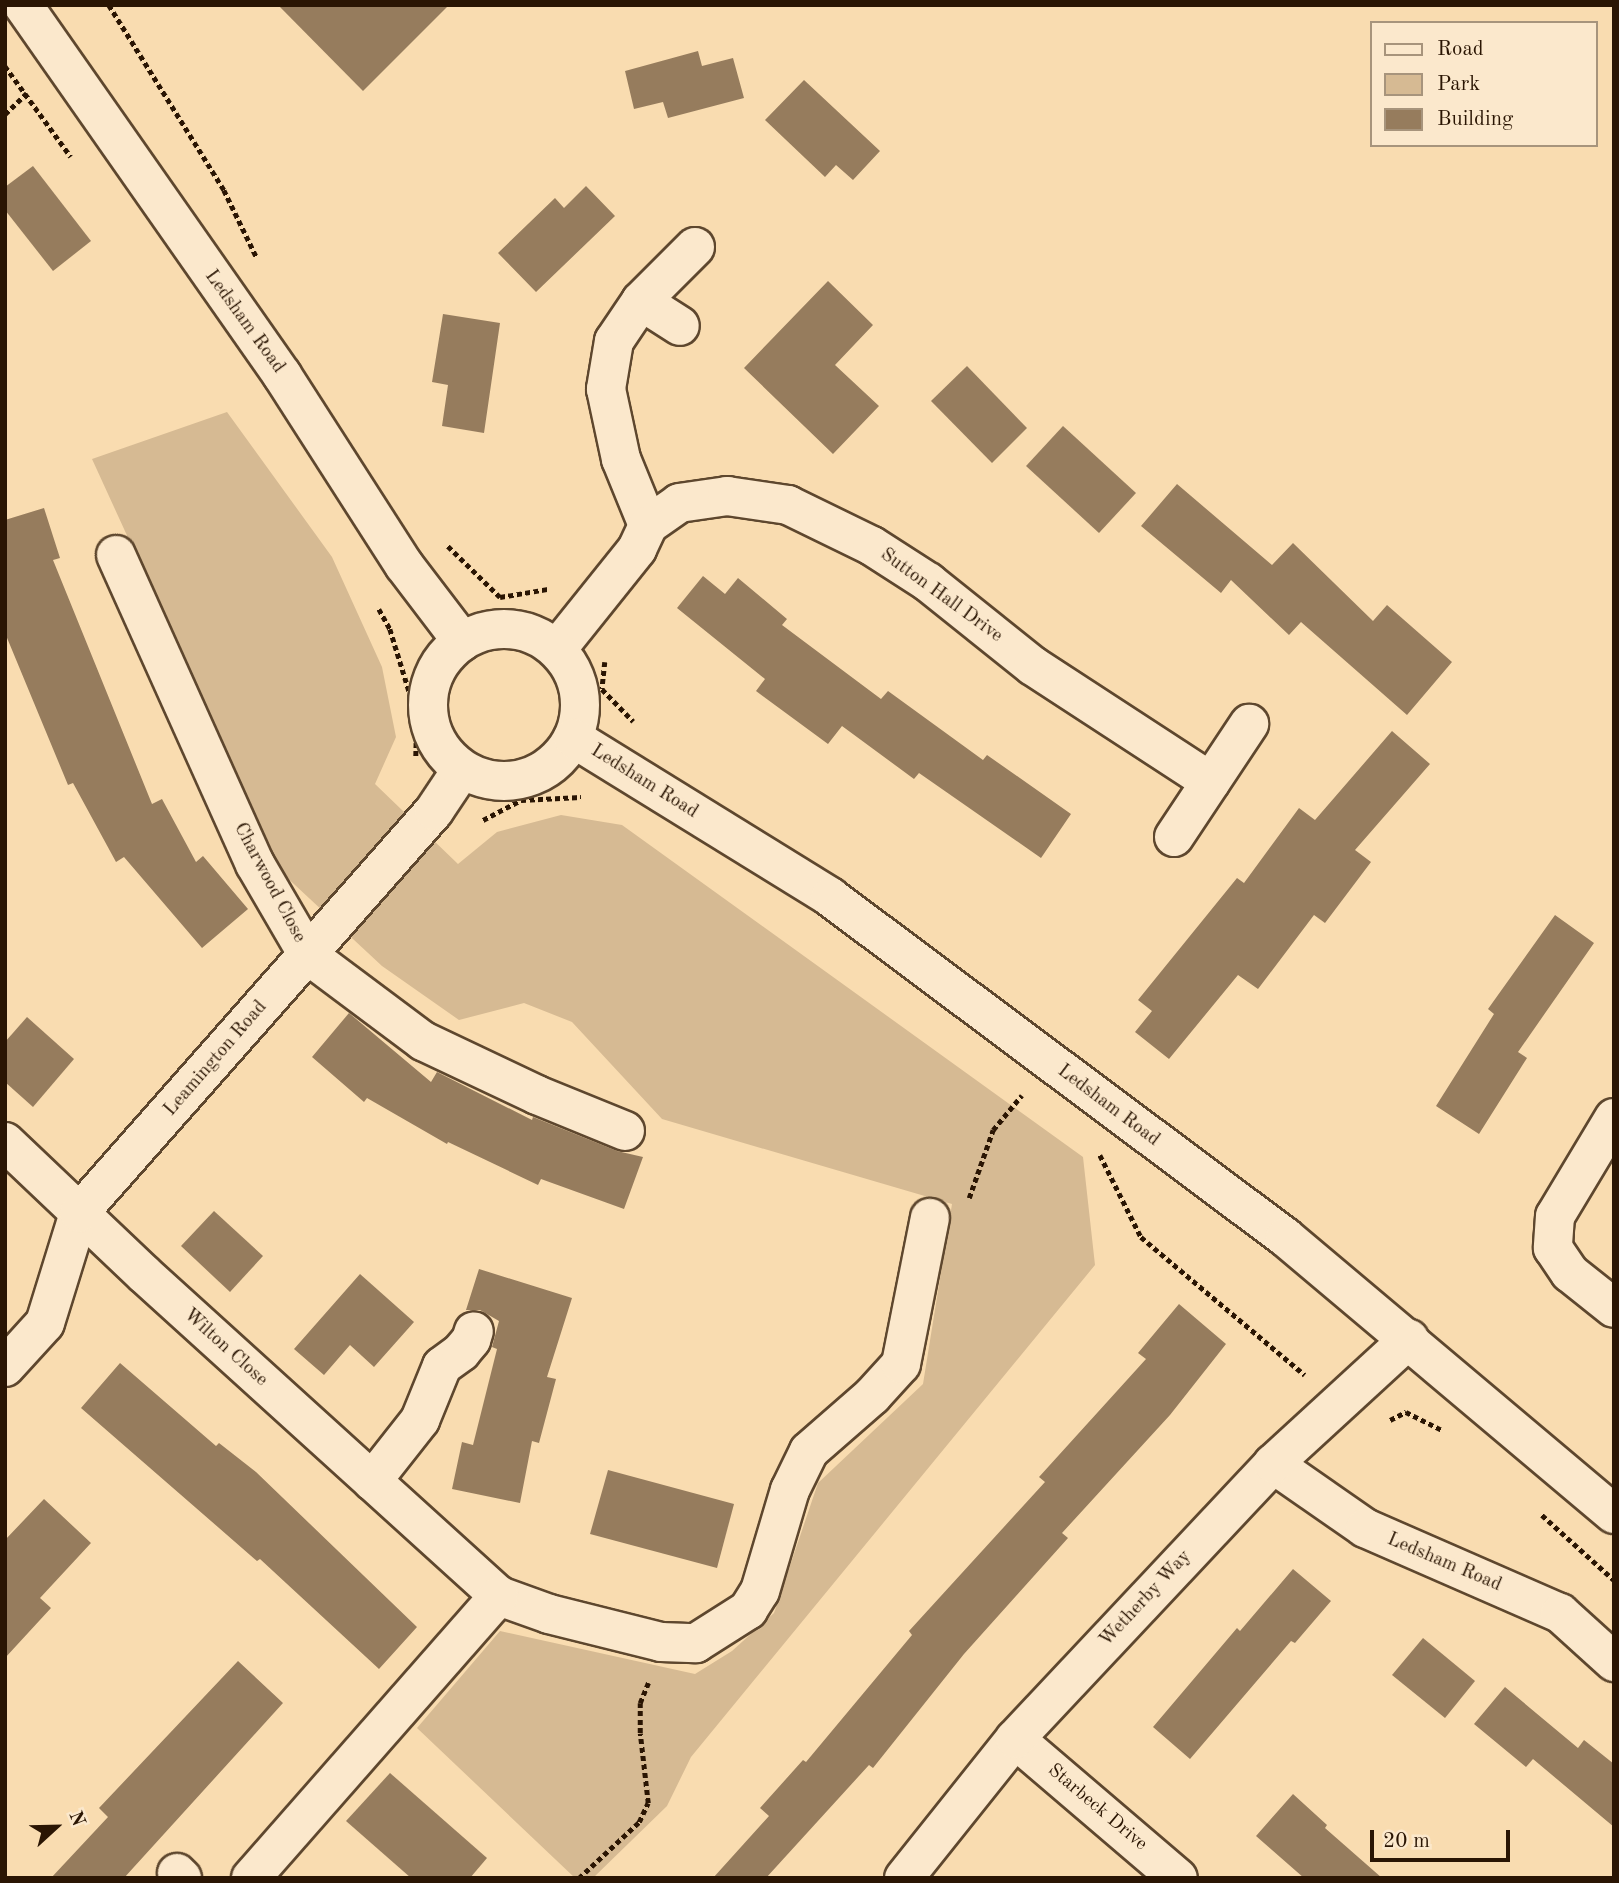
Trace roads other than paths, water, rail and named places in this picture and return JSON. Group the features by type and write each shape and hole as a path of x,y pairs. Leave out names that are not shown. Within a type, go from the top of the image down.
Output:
{"street":[{"name":"Ledsham Road","path":"23,5 282,374 404,565 462,641"},
{"path":"648,525 621,459 606,389 614,341 641,301 695,247"},
{"path":"641,301 680,326"},
{"name":"Sutton Hall Drive","path":"557,649 637,549 648,525 679,503 727,496 788,505 872,546 928,582 1033,666 1211,782"},
{"name":"Charwood Close","path":"116,555 255,864 307,955 423,1041 537,1095 625,1130"},
{"path":"510,628 535,635 557,649 572,668 579,691 580,715 573,738 559,757 541,771 520,779 497,781 462,769 440,746 430,724 428,701 433,677 444,657 462,641 485,630 510,628"},
{"path":"1174,837 1249,724"},
{"name":"Ledsham Road","path":"573,738 830,897 1285,1237 1614,1514"},
{"name":"Leamington Road","path":"5,1367 45,1323 79,1213 434,811 462,769"},
{"path":"1614,1118 1555,1216 1553,1248 1570,1273 1614,1308"},
{"name":"Wilton Close","path":"5,1142 79,1213 499,1596 549,1614 661,1642 696,1643 748,1609 760,1591 790,1490 809,1451 872,1396 901,1364 930,1218"},
{"path":"372,1481 420,1420 442,1366 461,1352 471,1340 474,1331"},
{"name":"Wetherby Way","path":"904,1878 1015,1739 1273,1464 1409,1339"},
{"name":"Ledsham Road","path":"1273,1464 1364,1528 1560,1613 1614,1662"},
{"path":"251,1878 499,1596"},
{"name":"Starbeck Drive","path":"1015,1739 1178,1878"}]}
